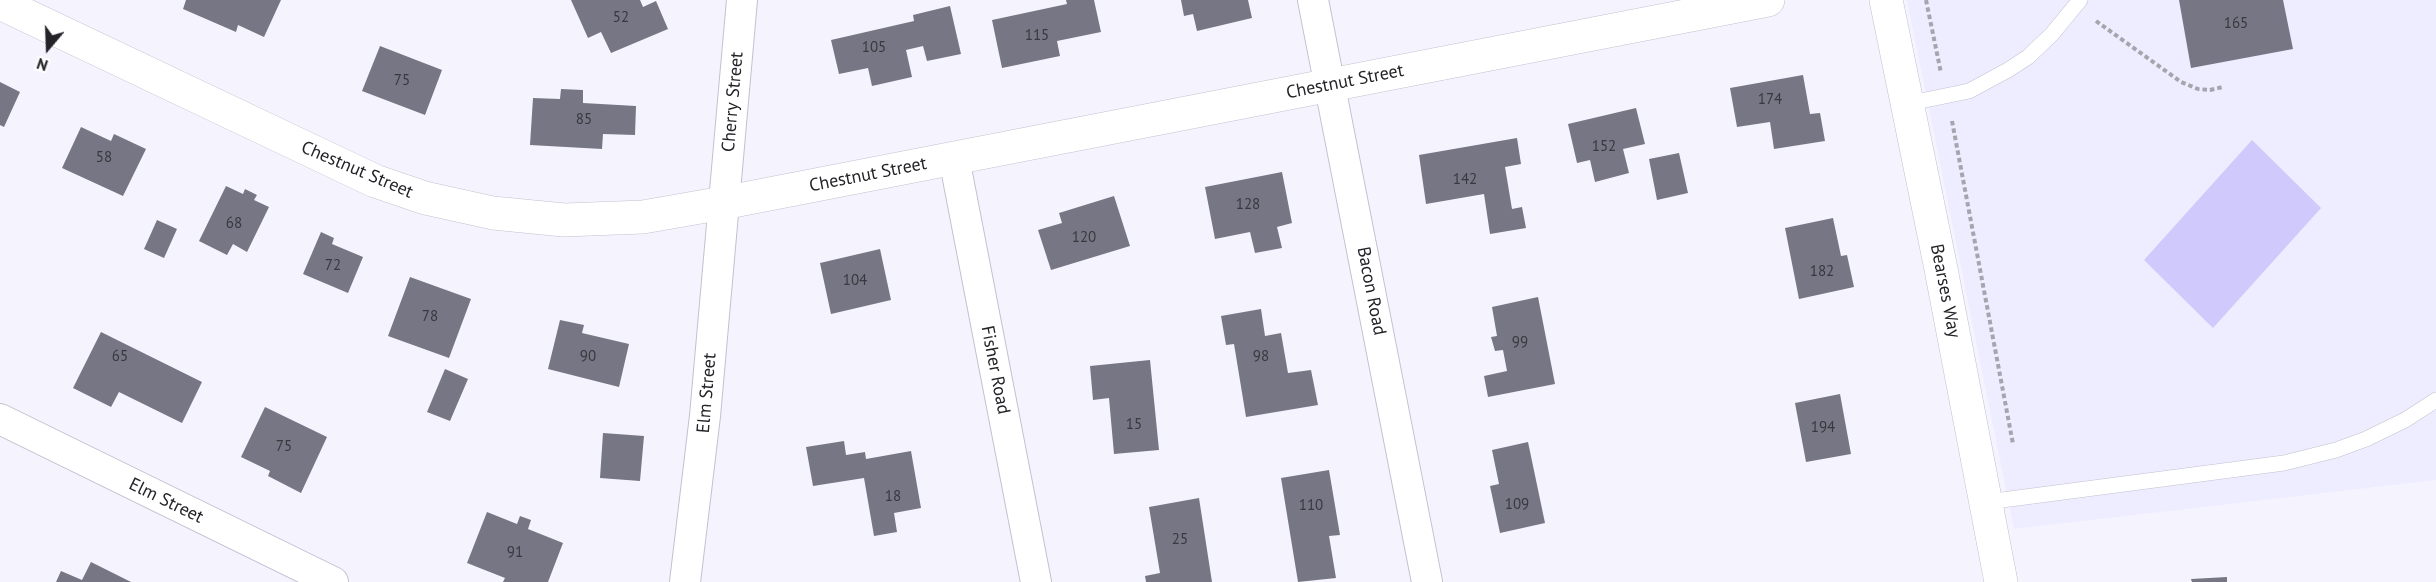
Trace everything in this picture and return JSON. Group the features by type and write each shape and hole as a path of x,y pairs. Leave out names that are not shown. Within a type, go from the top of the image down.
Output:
{"street":[{"name":"Cherry Street","path":"723,203 742,0"},
{"name":"Bacon Road","path":"1313,0 1427,582"},
{"name":"Chestnut Street","path":"0,3 375,181 425,198 493,213 564,220 643,217 723,203 1767,0"},
{"name":"Bearses Way","path":"1886,0 1940,264 2001,582"},
{"name":"Fisher Road","path":"954,158 1036,582"},
{"name":"Elm Street","path":"685,582 705,416 723,203"},
{"name":"Elm Street","path":"0,419 333,582"}],"lane":[{"path":"1906,104 1969,91 2008,70 2036,49 2078,3"},
{"path":"1987,502 2284,463 2336,450 2405,420 2436,400"}],"path":[{"path":"1926,0 1942,76"},
{"path":"2078,3 2181,82 2198,89 2210,90 2223,87"},
{"path":"1954,131 2023,498"}],"shaded area":[{"path":"1907,0 2436,0 2436,480 2014,529"},
{"path":"2252,140 2321,208 2213,328 2144,260"}],"building":[{"path":"186,0 281,0 264,37 238,25 236,32 183,9"},
{"path":"571,0 640,0 643,7 656,1 668,29 611,53 601,32 588,38"},
{"path":"1066,0 1094,0 1101,32 1057,41 1060,56 1002,68 992,20 1067,4"},
{"path":"1181,0 1248,0 1252,18 1197,31 1193,14 1184,16"},
{"path":"2179,0 2283,0 2293,49 2191,68"},
{"path":"950,6 961,54 927,61 923,46 906,50 912,77 872,86 868,68 839,74 831,40 914,21 913,15"},
{"path":"380,46 442,70 425,115 362,91"},
{"path":"1803,75 1810,114 1820,113 1825,141 1774,149 1770,122 1737,127 1730,88"},
{"path":"0,82 20,92 4,127 0,125"},
{"path":"561,89 583,90 583,103 636,106 635,135 603,134 602,149 530,145 533,98 560,99"},
{"path":"1636,108 1645,144 1623,149 1629,173 1595,182 1590,160 1577,163 1568,124"},
{"path":"81,127 111,141 114,134 146,149 123,196 62,168"},
{"path":"1517,138 1521,164 1505,167 1512,209 1522,207 1526,228 1490,234 1484,194 1426,204 1419,155"},
{"path":"1679,153 1688,193 1657,200 1649,159"},
{"path":"1282,172 1292,223 1277,227 1282,248 1255,253 1250,232 1215,239 1205,187"},
{"path":"226,186 243,194 245,189 257,195 254,200 269,207 247,252 233,244 227,255 199,241"},
{"path":"1114,196 1130,246 1051,270 1038,230 1062,223 1059,213"},
{"path":"1833,218 1841,256 1847,255 1854,287 1799,299 1785,228"},
{"path":"157,220 177,229 164,258 144,249"},
{"path":"321,232 334,238 332,244 363,257 348,293 303,274"},
{"path":"880,249 891,300 831,314 820,263"},
{"path":"410,277 471,299 449,358 388,336"},
{"path":"1538,297 1555,384 1488,397 1484,376 1507,371 1503,350 1495,351 1491,337 1497,336 1492,307"},
{"path":"1261,309 1265,336 1281,333 1288,373 1311,370 1318,405 1246,417 1234,344 1226,345 1221,316"},
{"path":"560,320 584,325 582,333 629,344 619,387 548,369"},
{"path":"101,332 202,382 182,423 119,392 111,407 73,388"},
{"path":"1150,360 1159,450 1114,454 1109,398 1093,400 1090,366"},
{"path":"445,369 468,379 450,421 427,412"},
{"path":"1840,394 1851,454 1806,462 1795,403"},
{"path":"265,407 327,437 301,493 268,476 270,471 241,457"},
{"path":"603,433 644,436 640,481 600,478"},
{"path":"844,441 846,455 865,452 866,459 911,451 921,508 894,513 897,532 874,536 864,478 813,486 806,447"},
{"path":"1528,442 1545,523 1500,533 1490,486 1499,484 1492,450"},
{"path":"1329,470 1340,535 1329,536 1336,578 1298,582 1281,478"},
{"path":"1199,498 1212,582 1146,582 1145,576 1160,573 1149,507"},
{"path":"487,512 517,524 520,516 531,520 528,529 563,543 548,582 503,582 505,578 467,563"},
{"path":"91,562 131,582 56,582 61,571 82,580"},
{"path":"2227,577 2227,582 2192,582 2191,579"}]}
